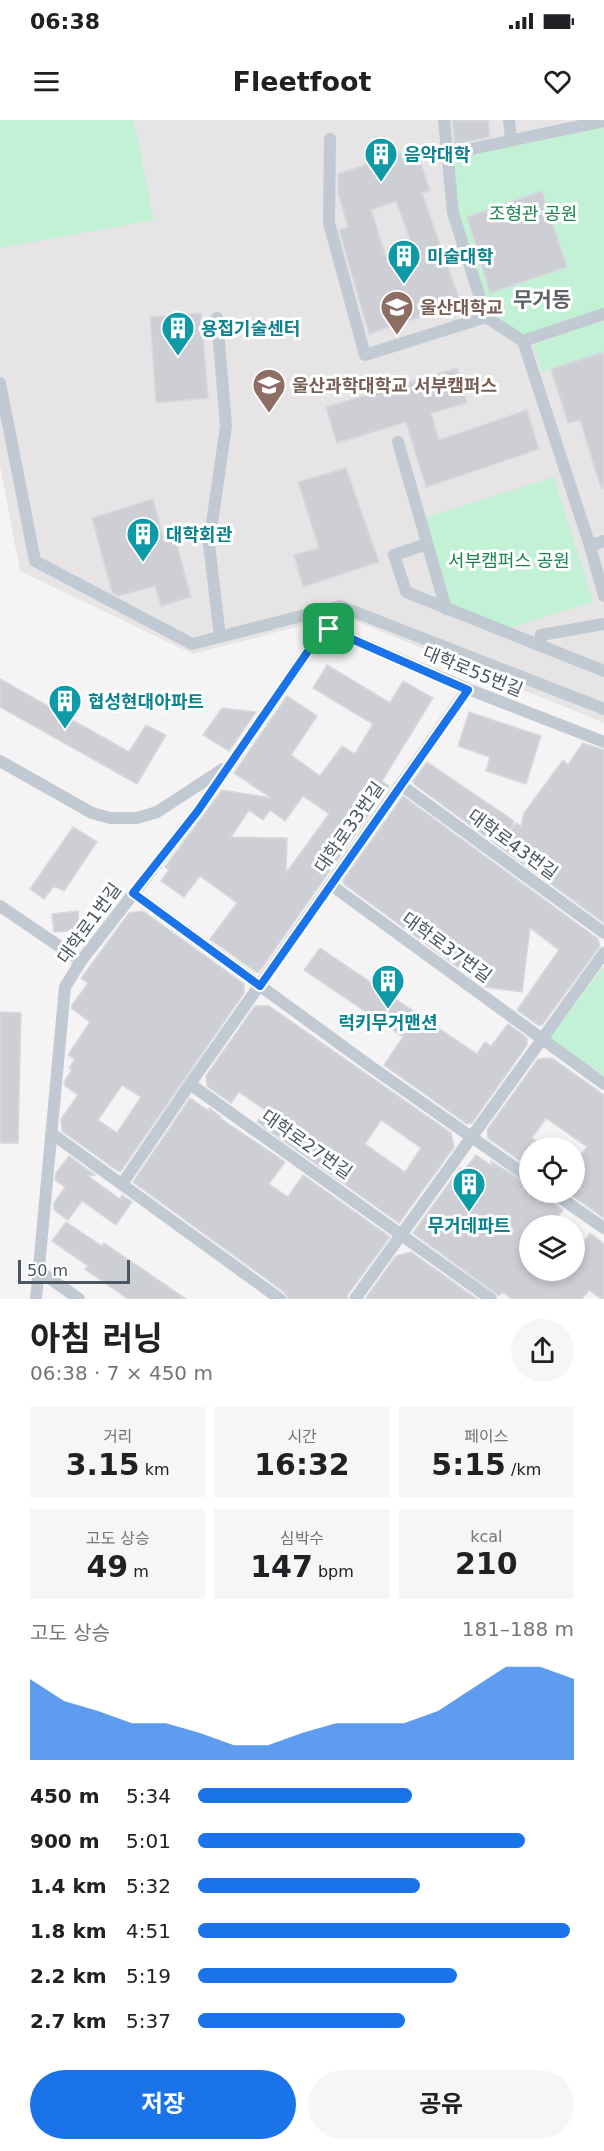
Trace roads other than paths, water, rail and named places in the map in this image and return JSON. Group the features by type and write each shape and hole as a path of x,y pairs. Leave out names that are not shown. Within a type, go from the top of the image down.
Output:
{"street":[{"path":"444,120 453,213 486,317 523,341 604,596"},
{"path":"509,120 511,140"},
{"path":"447,154 604,120"},
{"path":"330,139 329,223 365,355 486,317"},
{"path":"523,341 604,314"},
{"path":"217,318 226,426 209,544 219,637"},
{"path":"0,383 35,561 192,644 340,606 604,709"},
{"path":"398,442 446,609"},
{"path":"590,546 604,542"},
{"path":"428,544 394,555 406,592 604,671"},
{"path":"540,646 541,635 604,624"},
{"name":"대학로55번길","path":"329,629 468,690 604,742"},
{"name":"대학로1번길","path":"36,1299 65,987 81,961 197,812 315,641 329,629"},
{"name":"대학로33번길","path":"122,1184 468,690"},
{"path":"0,761 92,813 110,818 137,818 157,812 230,765"},
{"name":"대학로43번길","path":"401,785 604,933"},
{"name":"대학로37번길","path":"331,885 604,1084"},
{"path":"133,893 519,1171"},
{"path":"0,906 81,961"},
{"path":"355,1299 604,953"},
{"name":"대학로27번길","path":"190,1084 491,1299"},
{"path":"51,1133 280,1299"},
{"path":"568,1203 604,1228"},
{"path":"38,1270 79,1299"}],"place":[{"name":"음악대학","path":"381,183"},
{"name":"미술대학","path":"404,285"},
{"name":"울산대학교","path":"397,336"},
{"name":"용접기술센터","path":"178,357"},
{"name":"울산과학대학교 서부캠퍼스","path":"269,414"},
{"name":"대학회관","path":"143,563"},
{"name":"협성현대아파트","path":"65,730"},
{"name":"럭키무거맨션","path":"388,1010"},
{"name":"무거데파트","path":"469,1213"}],"district":[{"name":"무거동","path":"542,300"}],"park label":[{"name":"조형관 공원","path":"533,213"},
{"name":"서부캠퍼스 공원","path":"509,560"}]}
